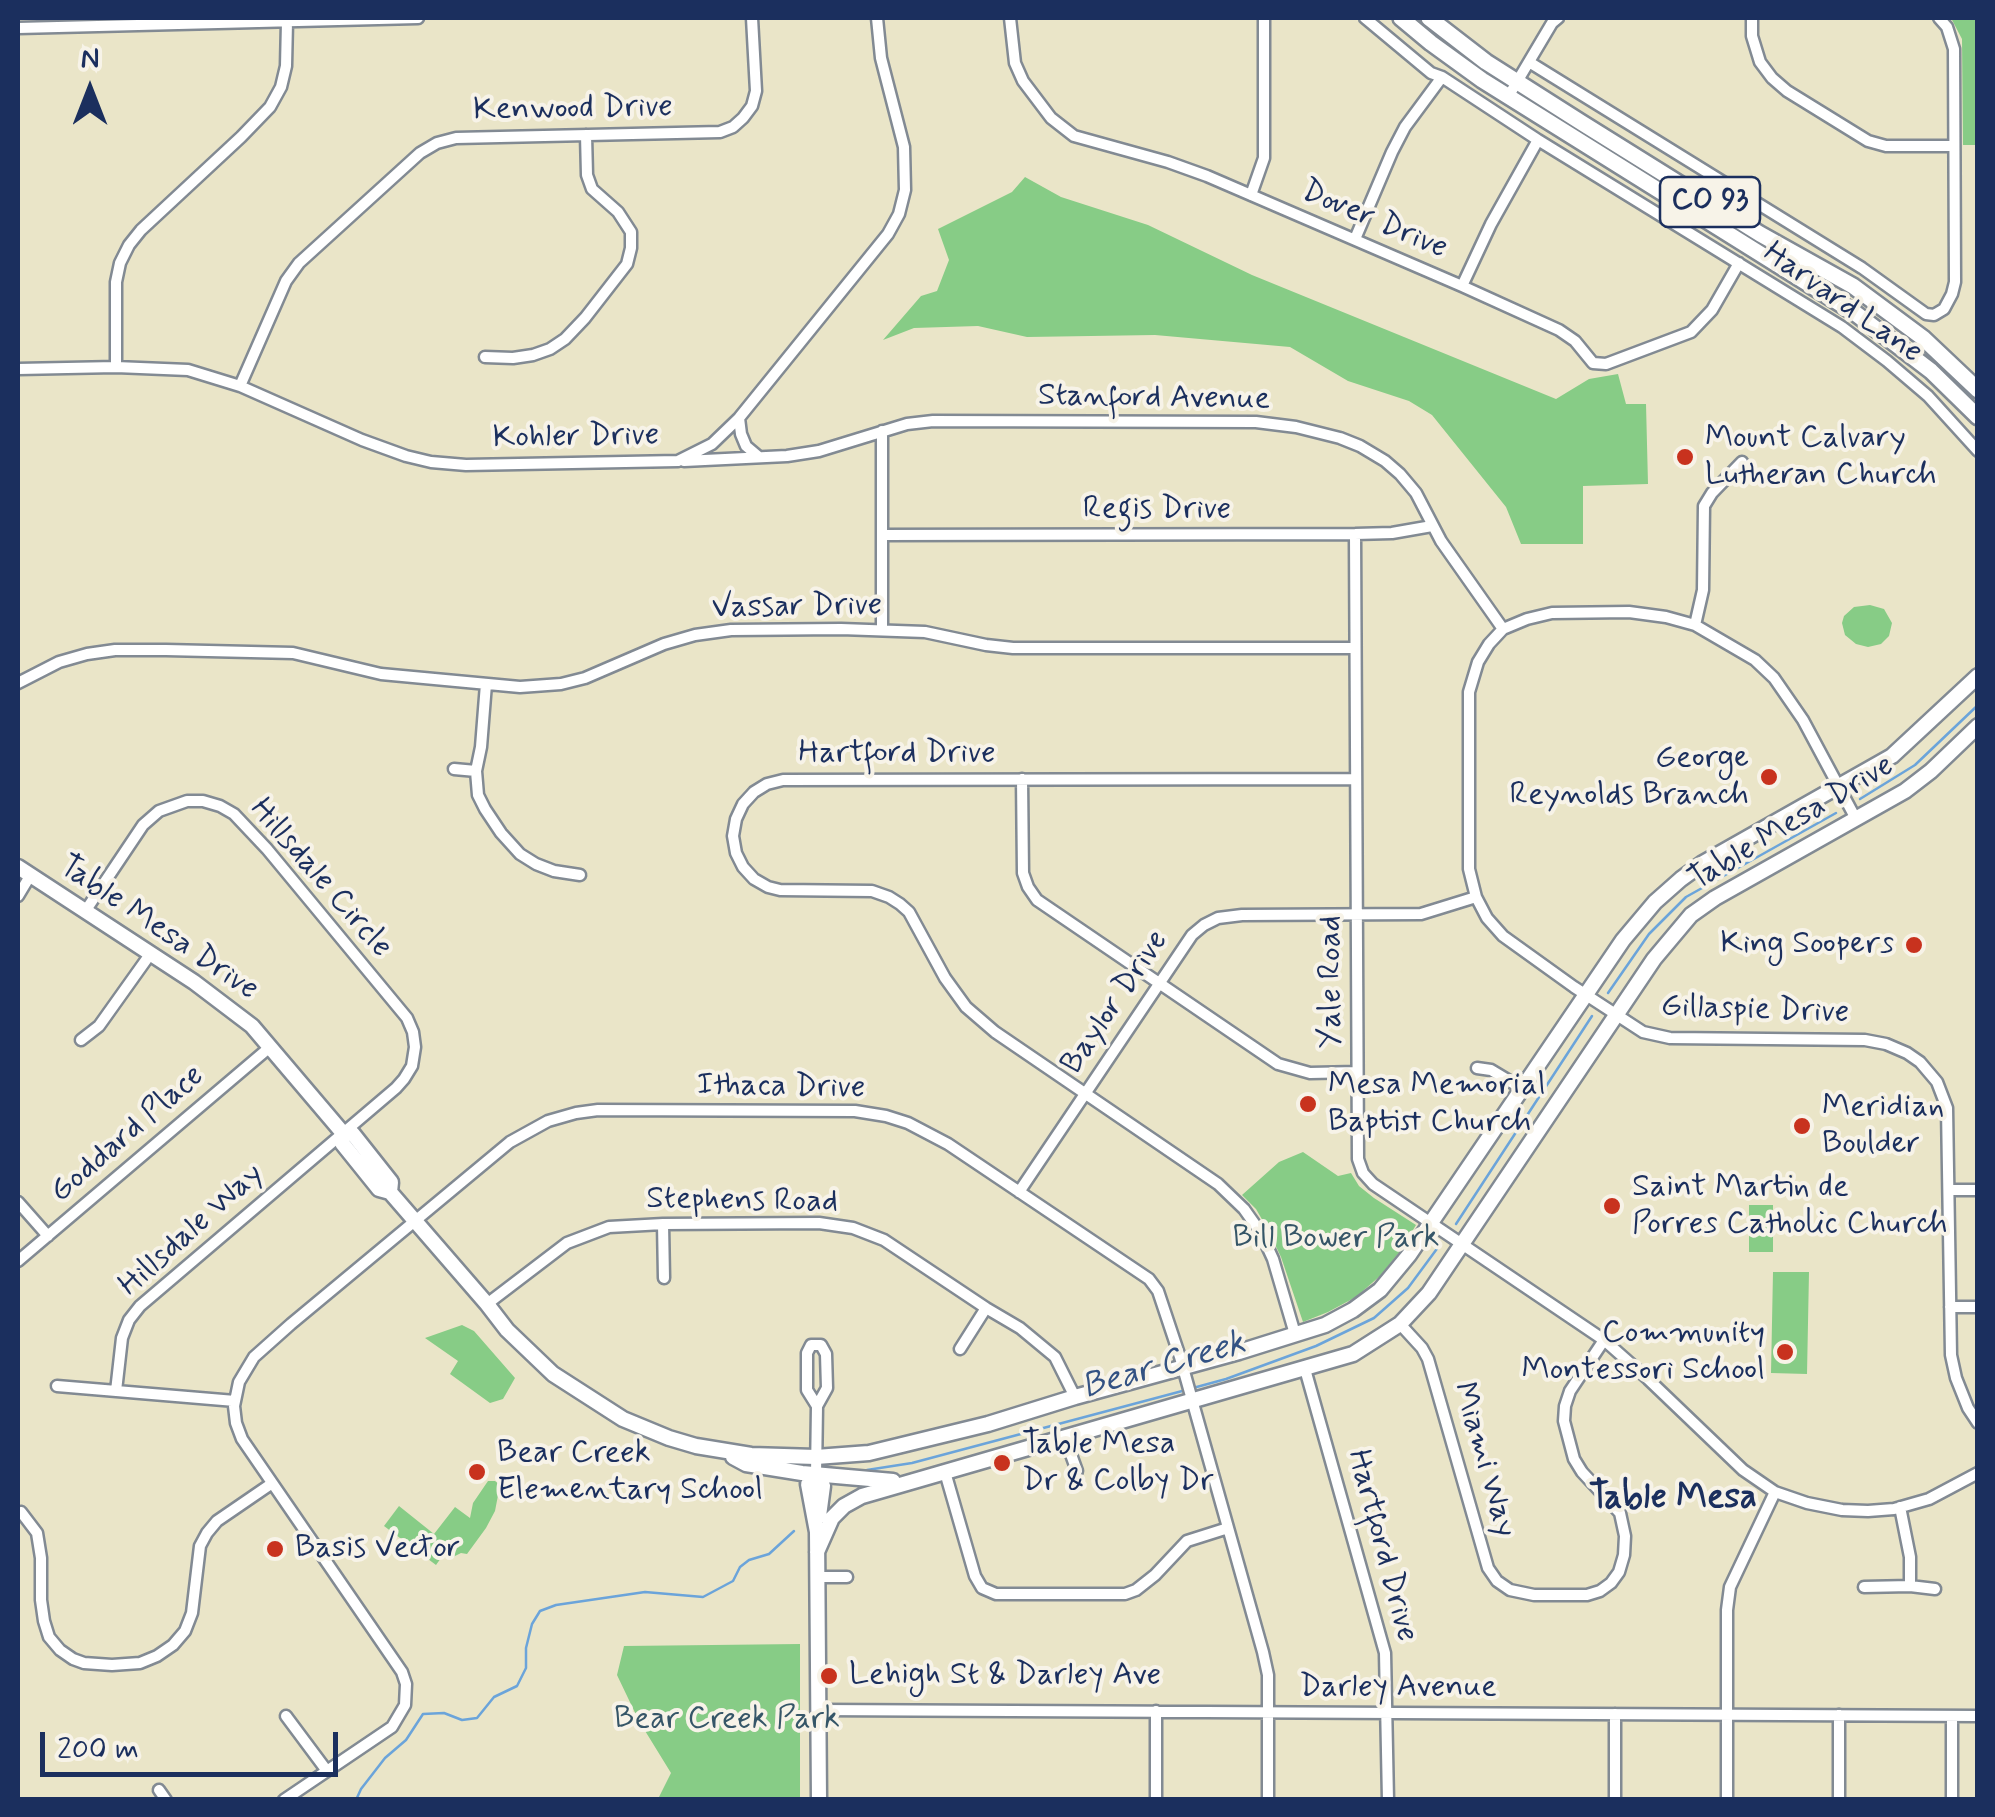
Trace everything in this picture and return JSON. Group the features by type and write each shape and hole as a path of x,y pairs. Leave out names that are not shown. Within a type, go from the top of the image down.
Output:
{"main road":[{"name":"CO 93","path":"1400,18 1431,43 1853,286 1923,338 1978,390"},
{"name":"CO 93","path":"1429,18 1486,62 1513,90 1856,313 1931,371 1978,418"}],"street":[{"path":"18,28 418,18"},
{"name":"Kenwood Drive","path":"240,386 292,272 420,153 456,138 720,132 733,127 752,106 756,90 752,18"},
{"name":"Kohler Drive","path":"18,369 188,370 240,386 362,440 431,462 466,465 678,461 712,444 739,418 888,234 899,214 905,190 904,147 881,58 876,18"},
{"name":"Dover Drive","path":"1010,18 1015,63 1023,81 1051,118 1068,132 1110,148 1168,162 1462,286 1559,330 1593,363 1601,365 1691,332 1712,310 1739,263"},
{"path":"1251,195 1264,158 1264,18"},
{"name":"Harvard Lane","path":"1365,18 1430,73 1842,327 1928,396 1978,452"},
{"path":"1513,90 1558,18"},
{"path":"1752,18 1752,36 1760,62 1787,92 1868,141 1886,146 1953,146"},
{"path":"1529,62 1862,268 1926,314 1934,315 1942,312 1955,282 1954,48 1947,27 1939,18"},
{"path":"116,367 116,282 128,246 270,108 286,66 287,22"},
{"path":"1354,239 1405,127 1442,77"},
{"path":"485,357 514,358 550,349 565,339 627,264 631,232 618,212 592,189 587,175 586,135"},
{"path":"1462,286 1538,140"},
{"path":"739,418 746,446 760,457"},
{"name":"Stanford Avenue","path":"678,461 819,451 908,424 933,421 1256,422 1296,427 1360,446 1400,474 1503,630"},
{"path":"882,431 882,630"},
{"path":"1695,625 1703,590 1704,506 1742,462"},
{"name":"Regis Drive","path":"882,534 1355,534 1432,526"},
{"name":"Yale Road","path":"1355,534 1358,1159 1364,1173 1373,1184 1604,1340 1743,1470 1776,1492 1807,1503 1868,1512 1929,1499 1978,1472"},
{"path":"1503,630 1526,618 1552,613 1629,612 1695,625 1726,641 1755,660 1793,703 1856,819"},
{"name":"Vassar Drive","path":"18,684 60,662 87,654 166,650 293,653 381,674 520,687 561,684 585,678 664,644 731,630 924,632 1014,648 1355,648"},
{"name":"Gillaspie Drive","path":"1503,630 1488,644 1478,662 1469,692 1469,868 1476,897 1487,918 1512,943 1644,1032 1670,1038 1864,1040 1886,1044 1920,1062 1943,1094 1947,1108 1952,1356 1956,1378 1978,1423"},
{"name":"Table Mesa Drive","path":"24,872 151,953 252,1026 342,1132 342,1143 380,1190 390,1192 507,1330 540,1363 595,1402 669,1438 724,1452 816,1457 869,1453 1184,1372 1325,1325 1353,1310 1380,1290 1432,1223 1638,920 1681,879 1724,850 1892,756 1978,676"},
{"path":"486,684 476,770 478,795 485,810 520,854 554,871 580,875"},
{"name":"Table Mesa Drive","path":"817,1552 832,1518 862,1496 1065,1438 1190,1397 1305,1370 1353,1354 1400,1324 1463,1244 1654,959 1691,916 1715,898 1905,791 1978,726"},
{"path":"454,768 476,770"},
{"path":"1022,778 1024,873 1028,887 1046,907 1278,1064 1310,1073 1357,1072"},
{"name":"Hartford Drive","path":"1295,1334 1273,1259 1261,1233 1244,1209 1218,1184 1010,1044 966,1007 909,912 900,904 872,892 768,887 748,873 736,852 734,836 743,804 767,784 783,780 1356,778"},
{"name":"Hillsdale Circle","path":"86,910 143,824 159,812 186,801 204,801 234,814 408,1018 414,1032 412,1066 404,1080 342,1132"},
{"path":"18,896 24,872"},
{"name":"Baylor Drive","path":"1019,1192 1192,935 1204,924 1242,916 1421,914 1476,897"},
{"path":"80,1040 99,1026 151,953"},
{"name":"Goddard Place","path":"18,1261 270,1047"},
{"path":"1477,1068 1491,1070 1521,1088"},
{"name":"Ithaca Drive","path":"234,1402 239,1382 254,1357 510,1142 548,1121 598,1110 855,1110 908,1123 948,1144 1149,1279 1158,1291 1268,1674 1268,1800"},
{"name":"Hillsdale Way","path":"116,1391 122,1338 140,1306 342,1132"},
{"path":"1949,1190 1978,1190"},
{"path":"18,1202 48,1236"},
{"name":"Stephens Road","path":"488,1304 567,1244 610,1227 818,1223 854,1228 884,1240 1020,1328 1055,1357 1075,1397"},
{"path":"663,1224 664,1278"},
{"path":"1950,1307 1978,1307"},
{"path":"960,1349 986,1308"},
{"name":"Miami Way","path":"1400,1324 1422,1348 1429,1364 1488,1568 1497,1581 1518,1593 1587,1594 1601,1590 1619,1572 1624,1549 1622,1518 1574,1459 1564,1421 1570,1391 1604,1340"},
{"path":"816,1406 827,1388 822,1345 811,1345 807,1353 807,1390 816,1406 816,1474 808,1484 817,1532 818,1800"},
{"name":"Hartford Drive","path":"1305,1370 1384,1646 1388,1800"},
{"path":"57,1386 234,1402 242,1439 402,1672 405,1705 392,1727 284,1800"},
{"path":"1065,1438 1076,1471"},
{"name":"Table Mesa Drive","path":"724,1452 746,1464 885,1482 915,1480"},
{"path":"945,1472 975,1576 982,1588 996,1594 1125,1594 1136,1590 1187,1541 1228,1528"},
{"path":"21,1512 37,1533 41,1600 49,1637 60,1650 84,1663 140,1663 158,1656 185,1631 192,1613 200,1546 206,1533 270,1484"},
{"path":"1727,1800 1730,1587 1776,1492"},
{"path":"1900,1508 1910,1557 1910,1586"},
{"path":"817,1578 847,1577"},
{"path":"1864,1587 1936,1589"},
{"name":"Darley Avenue","path":"819,1710 1978,1716"},
{"path":"1156,1711 1156,1800"},
{"path":"1615,1714 1616,1800"},
{"path":"1839,1715 1839,1800"},
{"path":"286,1716 327,1771"},
{"path":"1952,1717 1952,1800"}],"green space":[{"path":"1951,18 1977,18 1977,145 1963,145 1962,39"},
{"path":"1025,177 1061,197 1148,225 1252,275 1556,399 1589,379 1618,374 1626,404 1646,404 1648,484 1583,486 1583,544 1521,544 1506,507 1432,415 1409,401 1348,381 1290,347 1155,335 1027,337 978,326 914,328 883,340 921,296 937,291 949,260 938,229 1012,192"},
{"path":"1870,605 1884,609 1892,623 1889,636 1881,644 1868,647 1845,635 1842,623 1854,607"},
{"name":"Bill Bower Park","path":"1303,1152 1338,1176 1351,1173 1374,1198 1416,1225 1380,1276 1356,1297 1303,1322 1281,1257 1256,1209 1242,1195 1279,1162"},
{"path":"1749,1205 1773,1205 1773,1252 1749,1252"},
{"path":"1773,1272 1809,1272 1807,1374 1771,1373"},
{"path":"462,1325 474,1331 515,1378 503,1399 490,1403 450,1374 458,1361 425,1338"},
{"path":"488,1481 500,1485 495,1511 467,1554 441,1558 436,1565 384,1526 399,1506 434,1534 455,1507 470,1518 473,1503"},
{"name":"Bear Creek Park","path":"800,1644 800,1799 658,1799 671,1773 617,1675 624,1646"}],"waterway":[{"name":"Bear Creek","path":"1860,799 1915,765 1978,705"},
{"name":"Bear Creek","path":"1608,993 1649,934 1686,897 1836,813"},
{"name":"Bear Creek","path":"1456,1224 1592,1016"},
{"name":"Bear Creek","path":"1193,1388 1316,1346 1374,1318 1408,1288 1439,1246"},
{"name":"Bear Creek","path":"867,1470 912,1463 1186,1390"},
{"name":"Bear Creek","path":"356,1800 423,1714 444,1713 462,1720 477,1718 494,1697 517,1686 526,1668 532,1624 540,1611 556,1605 645,1592 703,1597 733,1581 740,1567 769,1554 794,1531"}],"place":[{"name":"Mount Calvary Lutheran Church","path":"1685,457"},
{"name":"George Reynolds Branch","path":"1769,777"},
{"name":"King Soopers","path":"1914,945"},
{"name":"Mesa Memorial Baptist Church","path":"1308,1104"},
{"name":"Meridian Boulder","path":"1802,1126"},
{"name":"Saint Martin de Porres Catholic Church","path":"1612,1206"},
{"name":"Community Montessori School","path":"1785,1352"},
{"name":"Table Mesa Dr & Colby Dr","path":"1002,1463"},
{"name":"Bear Creek Elementary School","path":"477,1472"},
{"name":"Basis Vector","path":"275,1549"},
{"name":"Lehigh St & Darley Ave","path":"829,1676"}],"district":[{"name":"Table Mesa","path":"1673,1500"}]}
